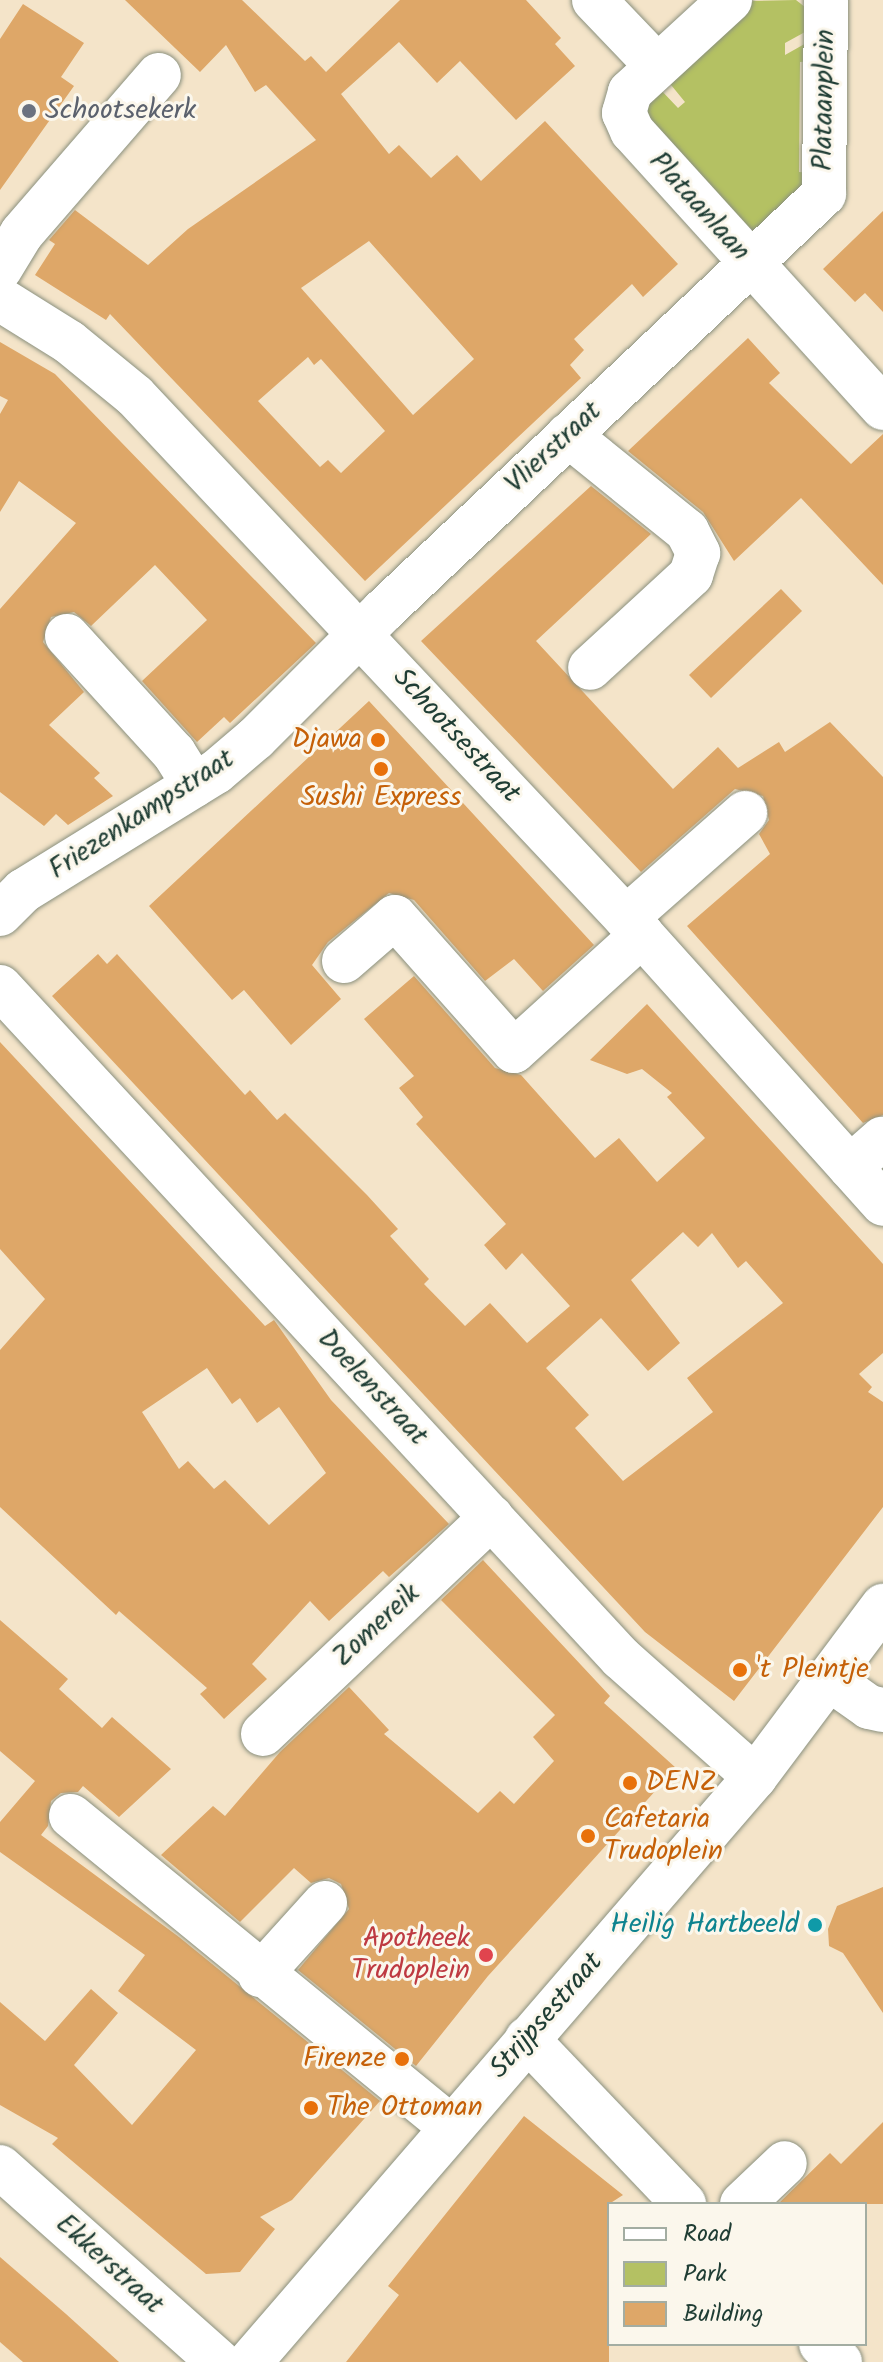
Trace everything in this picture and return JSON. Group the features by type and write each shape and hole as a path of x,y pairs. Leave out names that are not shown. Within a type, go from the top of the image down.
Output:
{"street":[{"path":"594,0 657,66 730,0"},
{"name":"Plataanplein","path":"750,264 824,194 826,0"},
{"name":"Plataanlaan","path":"657,66 625,103 632,131 883,408"},
{"path":"0,269 22,233 159,75"},
{"name":"Vlierstraat","path":"360,633 750,264"},
{"name":"Schootsestraat","path":"0,299 69,342 135,396 634,927 883,1204"},
{"path":"568,435 687,531 698,553 691,575 590,668"},
{"name":"Friezenkampstraat","path":"8,891 194,785 256,738 360,633"},
{"path":"67,636 174,753 194,785"},
{"path":"344,961 395,917 514,1051 745,813"},
{"name":"Doelenstraat","path":"0,987 621,1658 755,1777"},
{"path":"850,1167 882,1139"},
{"name":"Zomereik","path":"263,1734 492,1517"},
{"name":"Strijpsestraat","path":"250,2362 755,1777 883,1606"},
{"path":"828,1678 869,1707 883,1710"},
{"path":"71,1816 260,1975 451,2127"},
{"path":"260,1975 325,1903"},
{"path":"527,2039 682,2202"},
{"path":"744,2202 785,2163"},
{"name":"Ekkerstraat","path":"5,2183 219,2362"},
{"path":"823,2346 840,2362"}],"green space":[{"path":"796,0 810,11 816,26 785,43 785,55 817,37 815,61 800,62 799,172 814,173 755,232 747,229 648,119 647,109 659,88 678,108 685,102 667,80 753,1"}],"building":[{"path":"125,0 242,0 305,61 311,56 326,72 400,0 526,0 561,38 555,44 575,66 516,120 460,61 437,83 399,42 341,94 389,154 399,145 431,178 457,155 481,181 545,121 678,264 643,297 632,284 574,339 584,350 570,365 581,378 365,581 110,314 106,320 35,275 55,244 49,240 75,210 148,265 188,229 316,140 266,85 255,92 226,45 200,72","holes":["369,241 474,359 413,415 301,288","308,357 314,365 321,359 385,431 341,473 328,460 320,467 258,401"]},
{"name":"Schootsekerk","path":"23,4 84,43 61,77 74,86 0,190 0,39"},
{"path":"883,211 883,312 865,293 855,302 823,269"},
{"path":"748,338 780,373 769,383 851,464 883,434 883,585 801,498 734,561 703,512 628,451"},
{"path":"0,342 55,374 316,643 230,723 224,717 197,742 142,681 207,620 155,565 91,626 74,612 51,617 43,642 84,692 49,725 100,773 94,778 113,796 68,825 56,814 44,826 0,792 0,609 76,523 19,481 0,512 0,414 8,400 0,396"},
{"path":"591,486 651,534 536,641 673,789 718,747 738,768 779,742 785,752 830,722 883,777 883,1115 863,1123 687,926 770,854 759,834 769,820 763,796 735,789 641,872 421,641"},
{"path":"781,589 802,611 711,698 689,675"},
{"path":"369,701 594,945 543,991 514,959 485,981 414,900 389,893 328,942 312,965 341,999 291,1045 244,990 232,1000 149,906"},
{"path":"98,954 107,964 117,954 245,1095 250,1090 277,1120 285,1113 367,1195 398,1229 390,1236 429,1279 424,1284 465,1326 490,1303 527,1343 570,1306 522,1253 506,1270 484,1245 506,1224 416,1124 423,1117 399,1088 414,1076 364,1019 414,976 495,1068 521,1075 595,1158 619,1138 657,1182 705,1138 667,1097 672,1093 642,1069 627,1074 590,1060 647,1004 883,1264 883,1353 859,1374 872,1387 868,1392 883,1402 883,1507 734,1701 645,1632 52,996","holes":["683,1232 698,1247 712,1233 738,1268 746,1261 783,1303 687,1378 713,1412 623,1481 575,1428 589,1415 546,1368 601,1318 648,1371 680,1343 631,1280"]},
{"path":"0,1042 265,1326 274,1320 331,1400 449,1524 389,1577 383,1571 329,1621 310,1601 252,1664 267,1679 224,1719 200,1694 207,1688 119,1611 116,1615 0,1507 0,1350 45,1299 0,1249","holes":["207,1368 232,1404 240,1398 257,1423 279,1407 326,1473 269,1525 225,1480 214,1489 188,1461 179,1469 142,1412"]},
{"path":"483,1560 610,1696 604,1703 676,1768 488,1976 416,2066 298,1970 349,1909 341,1884 329,1878 311,1883 294,1868 240,1922 161,1855 213,1806 225,1816 280,1752 349,1687 389,1730 384,1734 478,1813 500,1791 514,1804 554,1761 533,1737 555,1715 441,1600"},
{"path":"0,1620 68,1679 59,1689 102,1728 112,1717 171,1769 119,1817 83,1786 78,1792 61,1793 51,1801 48,1826 41,1835 179,1937 380,2101 292,2200 260,2217 275,2229 240,2272 206,2274 52,2144 58,2138 0,2105 0,2002 45,2041 91,1989 118,2013 74,2065 132,2125 196,2050 118,1991 145,1955 0,1852 0,1822 35,1781 0,1751"},
{"path":"883,1887 883,2013 843,1953 829,1946 828,1929 837,1906"},
{"path":"524,2116 623,2195 607,2202 609,2362 346,2362 399,2295 388,2286"},
{"path":"883,2122 883,2204 780,2202 830,2153 841,2164"},
{"path":"0,2257 119,2362 23,2362 0,2342"}],"place":[{"name":"Schootsekerk","path":"29,111"},
{"name":"Djawa","path":"378,740"},
{"name":"Sushi Express","path":"381,769"},
{"name":"'t Pleintje","path":"740,1670"},
{"name":"DENZ","path":"630,1783"},
{"name":"Cafetaria Trudoplein","path":"588,1836"},
{"name":"Heilig Hartbeeld","path":"815,1925"},
{"name":"Apotheek Trudoplein","path":"486,1955"},
{"name":"Firenze","path":"402,2059"},
{"name":"The Ottoman","path":"311,2108"}]}
